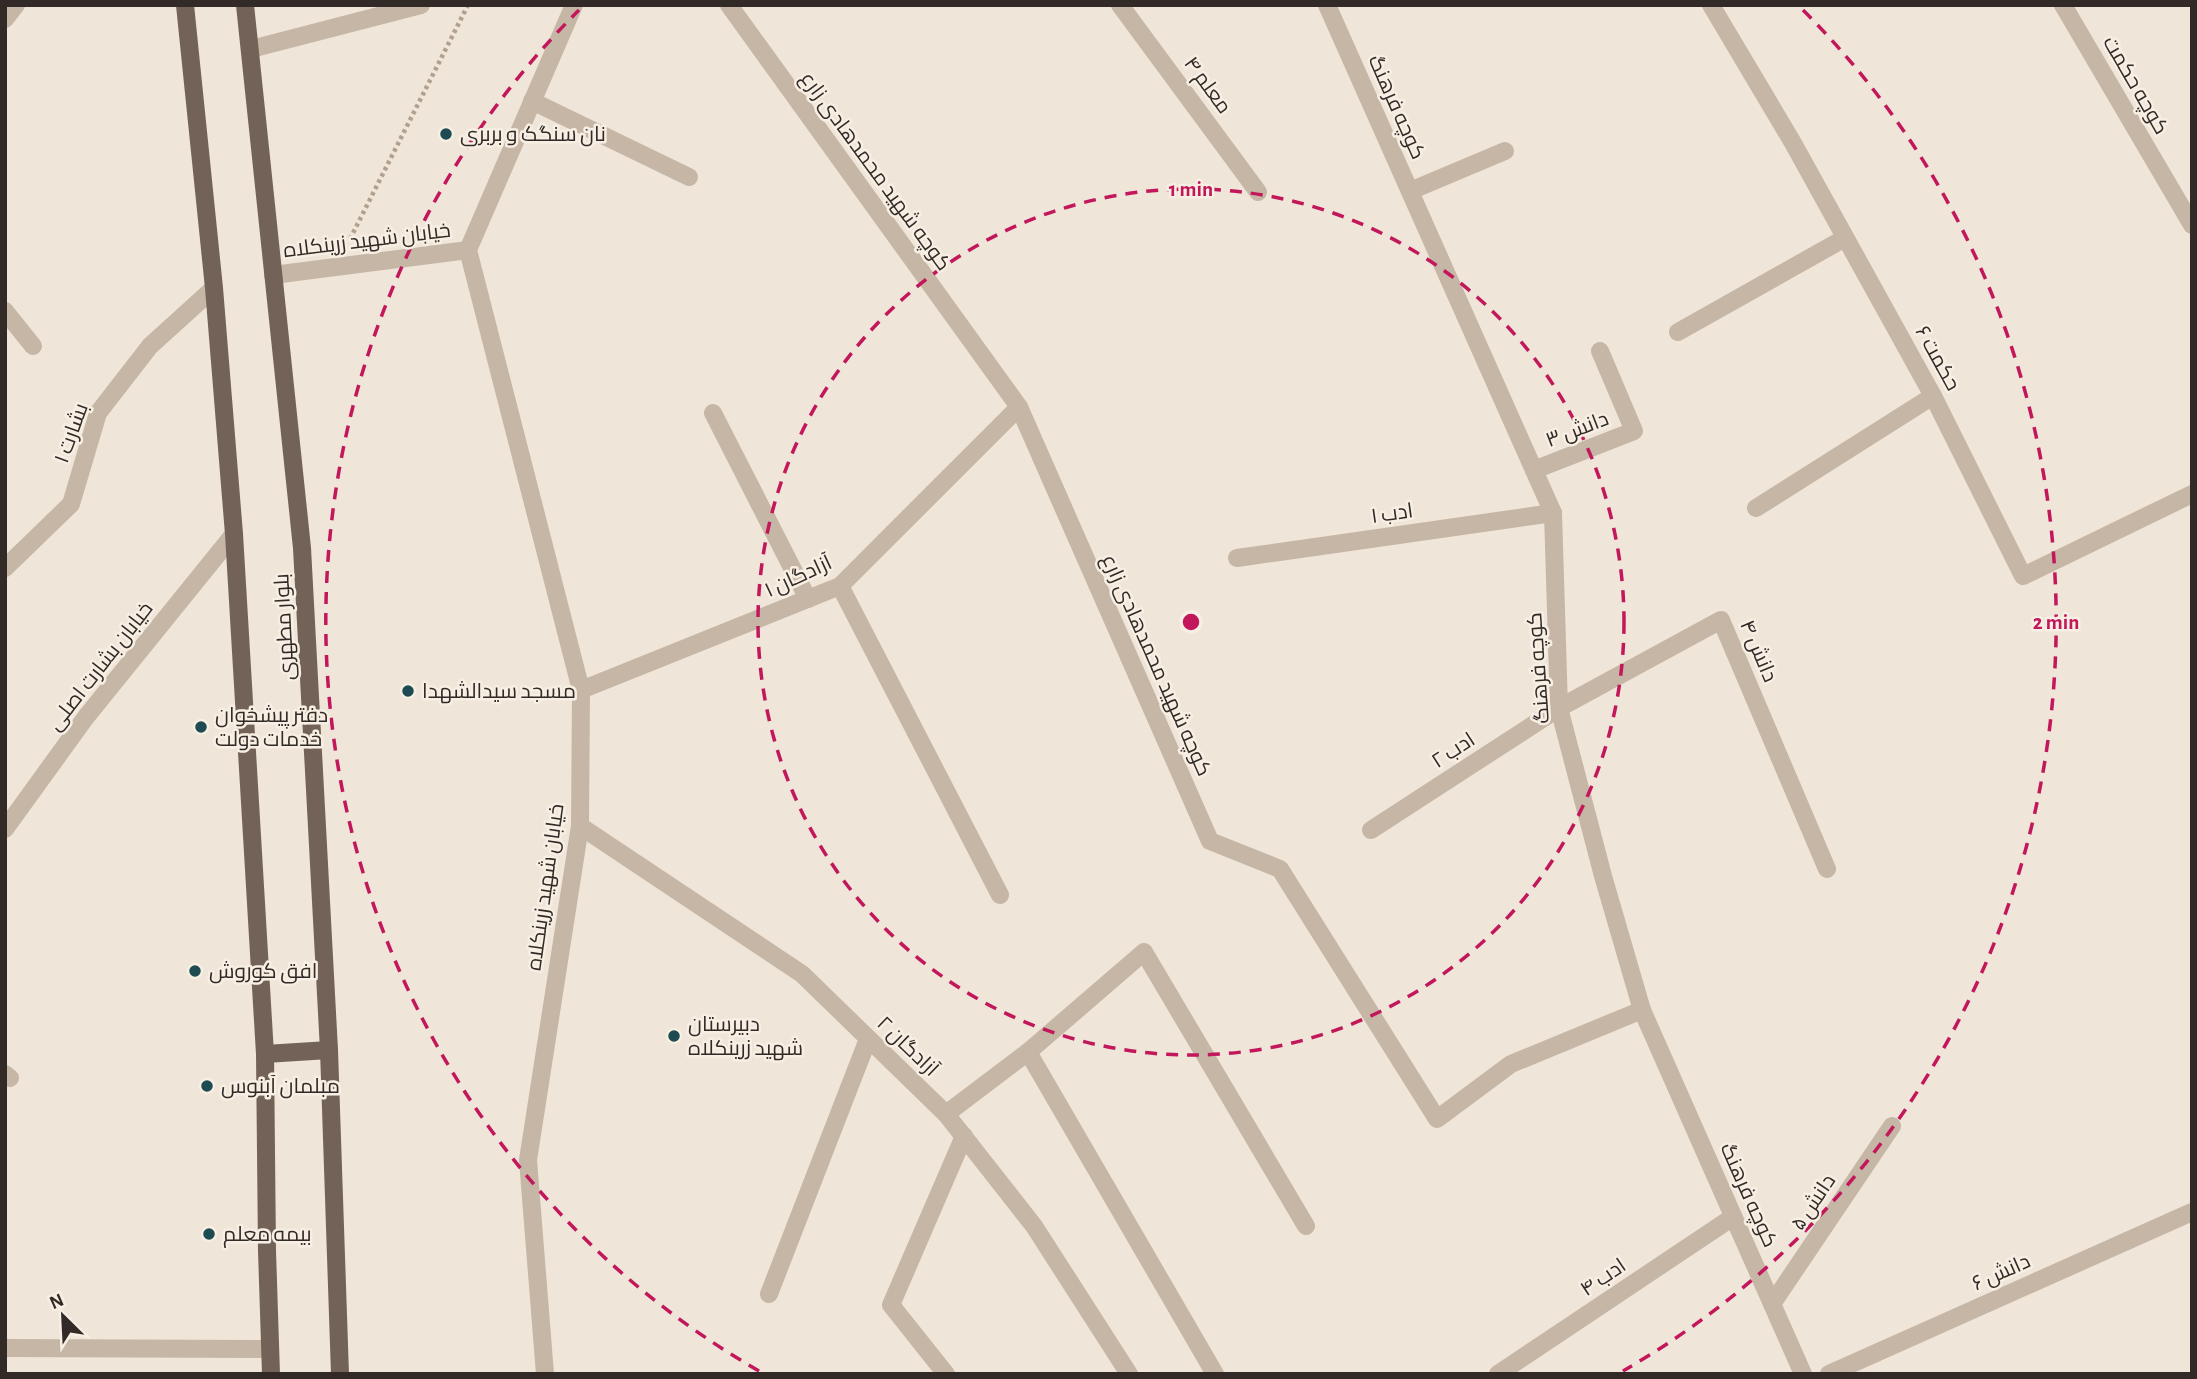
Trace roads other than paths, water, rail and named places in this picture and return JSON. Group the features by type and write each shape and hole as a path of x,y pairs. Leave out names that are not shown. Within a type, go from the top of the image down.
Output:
{"main road":[{"name":"بلوار مطهری","path":"185,5 214,288 234,534 265,1054 271,1374"},
{"name":"بلوار مطهری","path":"245,5 302,548 329,1050 340,1374"},
{"path":"265,1054 329,1050"}],"street":[{"path":"5,19 16,5"},
{"path":"251,49 421,5"},
{"name":"خیابان شهید زرینکلاه","path":"545,1374 528,1160 580,826 582,690 468,250 574,5"},
{"name":"کوچه شهید محمدهادی زارع","path":"729,5 1019,407 1210,841 1280,869 1437,1119 1511,1065 1642,1010"},
{"name":"معلم ۴","path":"1120,5 1258,192"},
{"name":"کوچه فرهنگ","path":"1327,5 1553,513 1559,708 1603,876 1642,1010 1803,1374"},
{"name":"حکمت ۶","path":"1711,5 1793,144 1933,396 2023,576 2192,494"},
{"name":"کوچه حکمت","path":"2063,5 2192,225"},
{"path":"532,101 689,177"},
{"path":"1410,191 1505,151"},
{"path":"1678,332 1845,238"},
{"name":"خیابان شهید زرینکلاه","path":"273,275 468,250"},
{"name":"بشارت ۱","path":"5,568 71,504 98,413 150,346 214,288"},
{"path":"5,311 33,346"},
{"name":"دانش ۳","path":"1534,470 1634,431 1600,351"},
{"path":"1756,508 1933,396"},
{"name":"آزادگان ۱","path":"582,690 840,586 1019,407"},
{"path":"713,413 808,599"},
{"name":"ادب ۱","path":"1237,558 1553,513"},
{"name":"خیابان بشارت اصلی","path":"5,829 86,717 234,534"},
{"path":"840,586 1000,895"},
{"name":"دانش ۴","path":"1559,708 1721,621 1827,869"},
{"name":"ادب ۲","path":"1371,830 1559,708"},
{"name":"آزادگان ۲","path":"580,826 802,974 946,1114 1034,1226 1129,1374"},
{"path":"946,1114 1028,1052 1144,952 1306,1226"},
{"path":"769,1294 868,1039"},
{"path":"1028,1052 1215,1374"},
{"name":"دانش ۵","path":"1772,1304 1892,1126"},
{"path":"946,1374 891,1305 964,1136"},
{"name":"دانش ۶","path":"1829,1374 2192,1212"},
{"name":"ادب ۴","path":"1499,1374 1733,1217"},
{"path":"5,1348 270,1349"}],"place":[{"name":"نان سنگک و بربری","path":"446,134"},
{"name":"مسجد سیدالشهدا","path":"408,691"},
{"name":"دفتر پیشخوان خدمات دولت","path":"201,727"},
{"name":"افق کوروش","path":"195,971"},
{"name":"دبیرستان شهید زرینکلاه","path":"674,1036"},
{"name":"مبلمان آبنوس","path":"207,1086"},
{"name":"بیمه معلم","path":"209,1234"}]}
